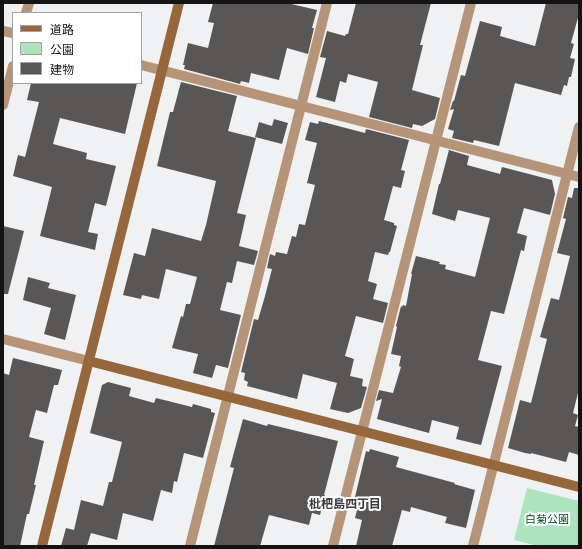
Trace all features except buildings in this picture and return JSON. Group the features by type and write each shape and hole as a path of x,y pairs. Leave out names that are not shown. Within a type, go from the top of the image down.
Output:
{"street":[{"path":"42,546 179,3"},
{"path":"190,546 327,3"},
{"path":"333,546 471,3"},
{"path":"142,65 579,177"},
{"path":"3,105 12,70"},
{"path":"473,546 579,127"},
{"path":"3,339 579,487"}],"green space":[{"name":"白菊公園","path":"527,488 579,501 579,546 538,546 514,540"}],"district":[{"name":"枇杷島四丁目","path":"345,504"}]}
